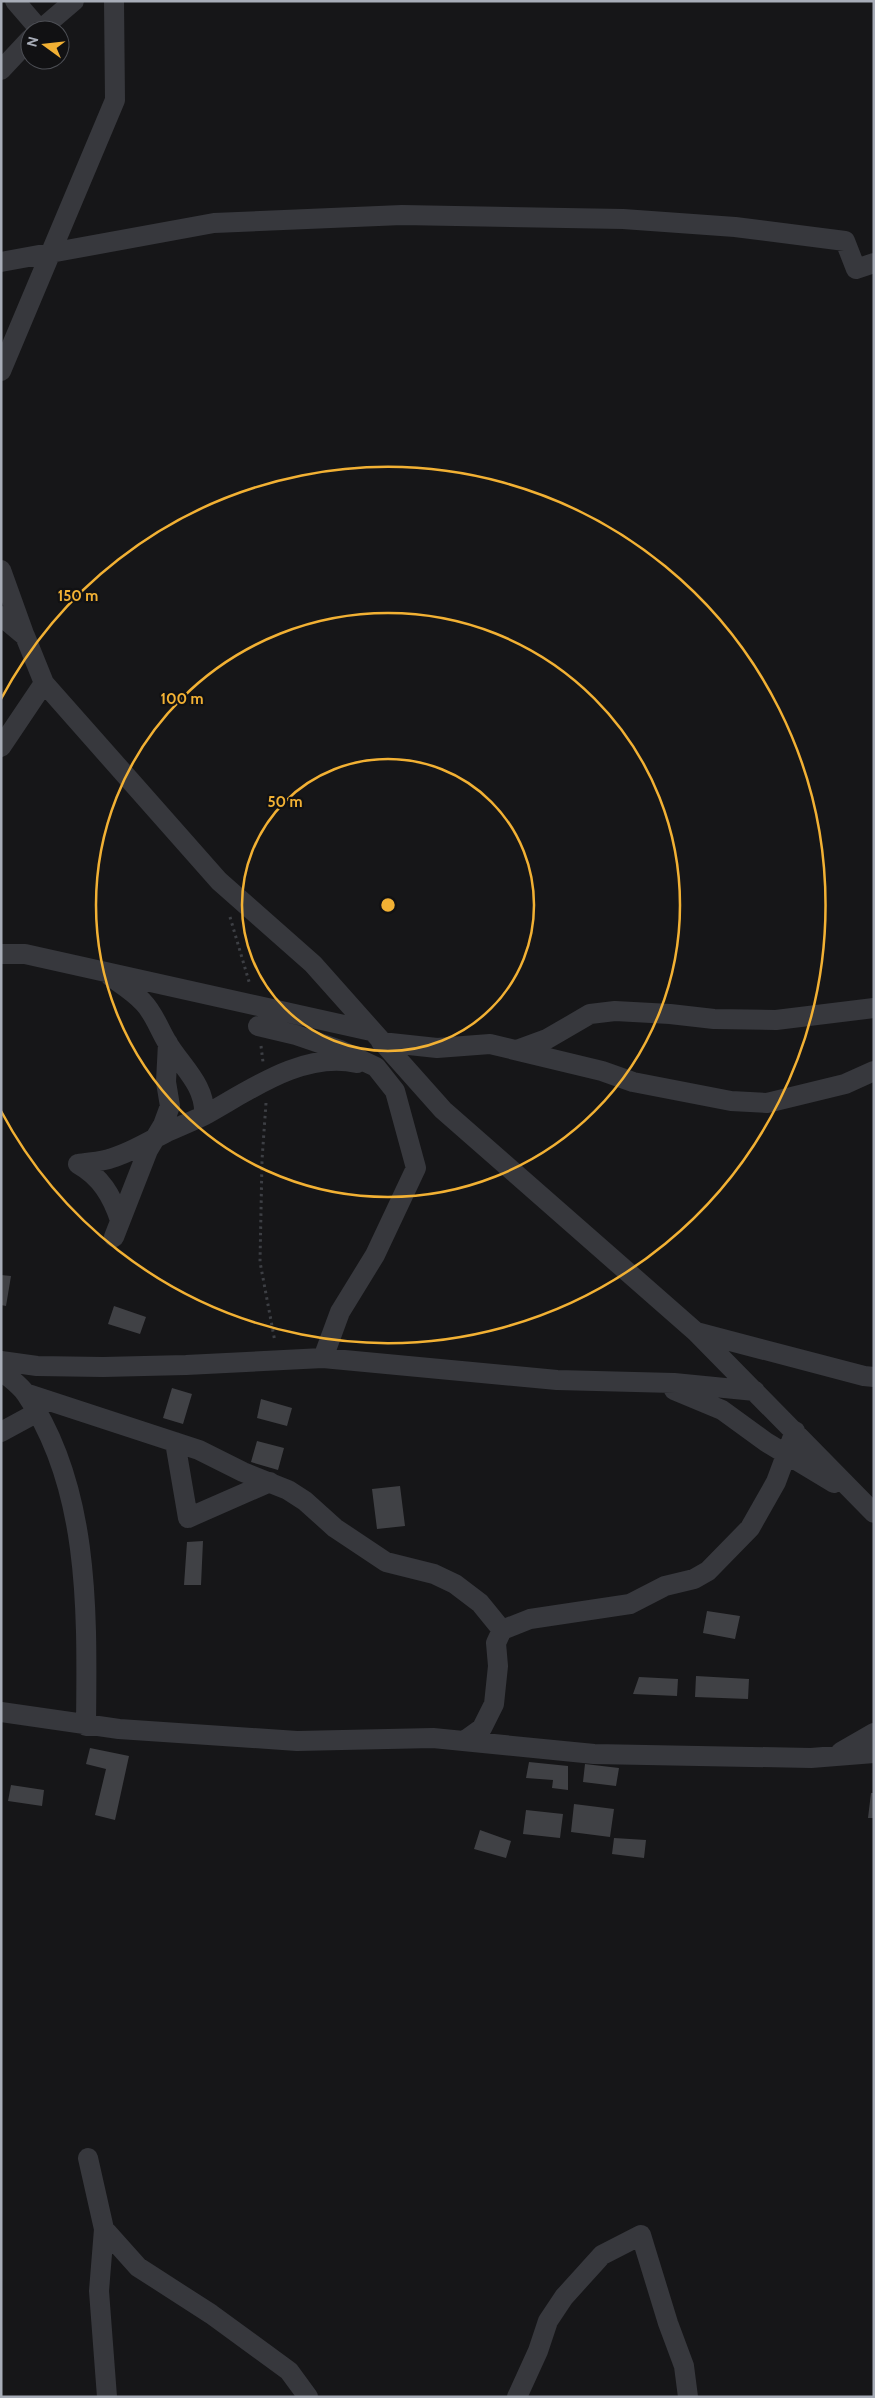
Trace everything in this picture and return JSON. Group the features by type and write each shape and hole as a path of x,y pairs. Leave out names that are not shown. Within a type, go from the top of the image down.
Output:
{"street":[{"path":"15,1 31,20"},
{"path":"52,20 74,1"},
{"path":"1,371 115,100 114,1"},
{"path":"1,70 20,50"},
{"path":"1,262 214,224 402,215 623,219 735,227 845,241 856,269 874,263"},
{"path":"1,570 24,636 44,683 219,881 313,964 443,1110 696,1332 874,1513"},
{"path":"1,616 24,636"},
{"path":"1,747 44,683"},
{"path":"1,954 25,954 254,1005 376,1036 437,1048 490,1044 602,1071 633,1082 731,1101 767,1103 845,1084 874,1071"},
{"path":"105,972 143,1002 168,1043 192,1075 204,1106 204,1116"},
{"path":"517,1050 547,1038 590,1014 615,1011 714,1019 776,1020 874,1008"},
{"path":"258,1026 296,1035 340,1050 376,1067 395,1090 416,1168 375,1255 340,1312 323,1358"},
{"path":"168,1043 166,1082 170,1106 163,1125 155,1139 148,1150 117,1229 110,1195 98,1178 78,1164 110,1159 155,1139 204,1116 264,1081 298,1067 347,1060 376,1067"},
{"path":"696,1332 864,1376 874,1376"},
{"path":"1,1361 37,1366 103,1367 323,1358 557,1380 674,1383 755,1391"},
{"path":"1,1370 25,1393 36,1413 45,1424 63,1473 72,1507 82,1567 87,1639 86,1726"},
{"path":"644,1382 683,1392 722,1410 787,1455 856,1495"},
{"path":"25,1393 199,1450 288,1490 305,1501 335,1528 386,1562 434,1574 455,1584 480,1603 502,1630"},
{"path":"1,1432 36,1413"},
{"path":"464,1741 482,1728 494,1704 498,1666 496,1643 502,1630 530,1619 630,1604 666,1586 694,1579 708,1571 750,1528 776,1482 795,1431"},
{"path":"175,1442 188,1518 270,1482"},
{"path":"1,1712 86,1726 297,1741 433,1738 594,1754 703,1754 811,1758 874,1753"},
{"path":"836,1755 874,1733"},
{"path":"88,2158 104,2229 99,2291 108,2397"},
{"path":"104,2229 138,2267 211,2314 289,2371 308,2397"},
{"path":"517,2397 538,2351 548,2321 564,2297 602,2255 641,2236 668,2323 684,2366 688,2397"}],"path":[{"path":"229,914 254,1005"},
{"path":"258,1026 266,1100 262,1160 260,1262 280,1360"}],"building":[{"path":"1,1275 11,1276 6,1306 1,1305"},
{"path":"114,1306 146,1317 140,1334 108,1324"},
{"path":"172,1388 192,1394 183,1424 163,1418"},
{"path":"261,1399 292,1408 287,1426 257,1418"},
{"path":"257,1441 284,1448 278,1470 251,1462"},
{"path":"400,1486 405,1526 377,1529 372,1489"},
{"path":"203,1541 201,1585 184,1585 187,1542"},
{"path":"707,1611 740,1616 735,1639 703,1633"},
{"path":"696,1676 749,1679 748,1699 695,1697"},
{"path":"639,1677 678,1679 677,1696 633,1694"},
{"path":"90,1748 129,1756 115,1820 95,1815 106,1769 86,1764"},
{"path":"529,1762 568,1766 568,1790 552,1788 553,1780 526,1778"},
{"path":"585,1764 619,1768 616,1786 583,1782"},
{"path":"11,1785 44,1790 42,1806 8,1801"},
{"path":"871,1793 874,1793 874,1818 868,1818"},
{"path":"574,1804 614,1809 610,1837 571,1832"},
{"path":"526,1810 563,1814 560,1838 523,1834"},
{"path":"480,1830 511,1841 506,1858 474,1849"},
{"path":"614,1838 646,1840 644,1858 612,1854"}]}
